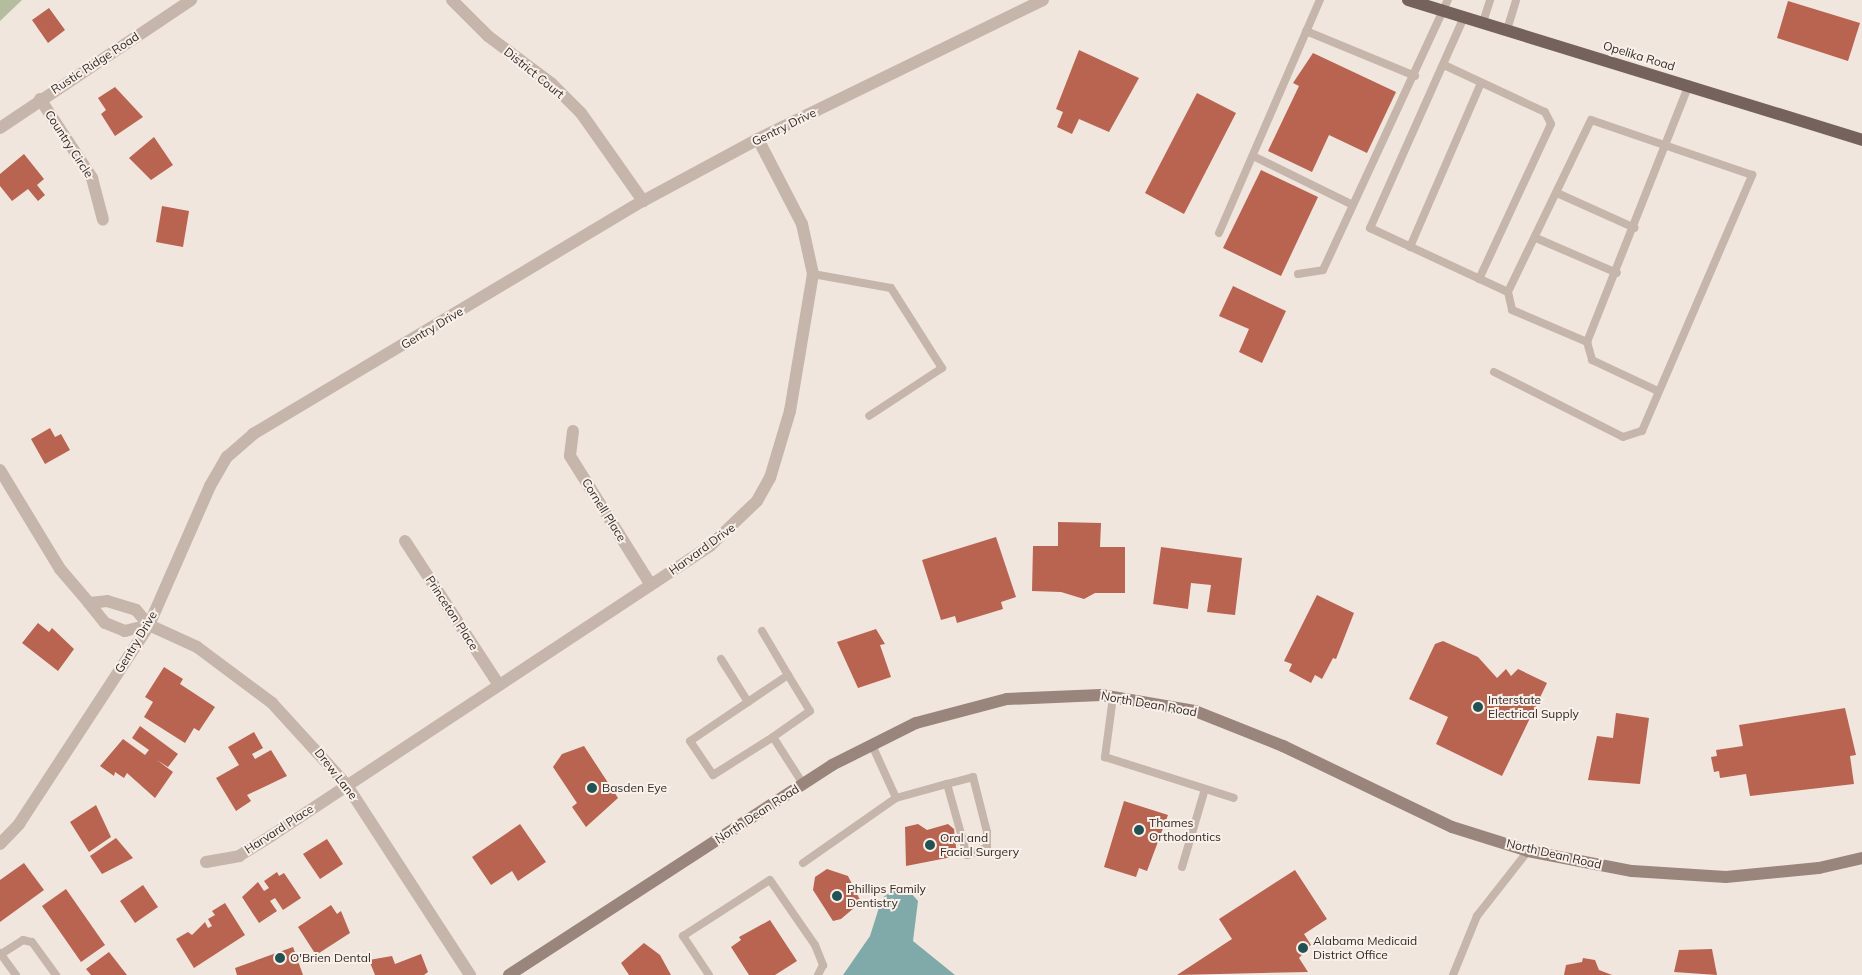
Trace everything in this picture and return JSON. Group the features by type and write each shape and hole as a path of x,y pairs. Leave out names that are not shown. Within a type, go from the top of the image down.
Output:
{"main road":[{"name":"Opelika Road","path":"1408,0 1446,6 1464,16 1507,30 1862,140"}],"street":[{"name":"Rustic Ridge Road","path":"0,128 40,99 191,0"},
{"name":"District Court","path":"452,0 488,36 550,83 581,113 643,201"},
{"name":"Gentry Drive","path":"0,844 19,824 149,625 210,486 227,457 253,434 643,201 758,139 1043,0"},
{"name":"Country Circle","path":"40,99 92,178 103,220"},
{"name":"Harvard Drive","path":"346,784 651,585 738,523 770,478 790,411 813,274 802,224 758,139"},
{"name":"Cornell Place","path":"573,431 570,456 651,585"},
{"path":"0,470 60,569 105,623 125,631 149,625"},
{"name":"Princeton Place","path":"405,541 499,685"},
{"name":"Drew Lane","path":"89,604 107,601 136,610 149,625 197,647 272,703 346,784 470,975"},
{"name":"North Dean Road","path":"509,975 803,784 872,745 916,723 1007,699 1113,697 1195,711 1283,746 1452,827 1528,850 1632,871 1726,877 1819,868 1862,858"},
{"name":"Harvard Place","path":"206,862 239,856 346,784"}],"lane":[{"path":"1219,233 1320,0"},
{"path":"1483,22 1490,0"},
{"path":"1507,30 1516,0"},
{"path":"1298,274 1323,270 1446,6"},
{"path":"1464,16 1444,65 1370,228 1508,292"},
{"path":"1306,31 1415,76"},
{"path":"1444,65 1545,112 1551,124 1479,279"},
{"path":"1410,247 1481,82"},
{"path":"1658,391 1592,360 1587,342 1668,146 1689,85"},
{"path":"1494,372 1623,437 1642,431 1752,175 1590,120 1536,238 1508,292 1512,310 1587,342"},
{"path":"1253,156 1354,205"},
{"path":"1557,193 1635,228"},
{"path":"1536,238 1617,273"},
{"path":"813,274 891,288 942,368 868,416"},
{"path":"762,631 810,711 713,775 690,740 788,675"},
{"path":"721,659 748,702"},
{"path":"1113,697 1105,757 1234,798"},
{"path":"773,737 803,784"},
{"path":"872,745 896,798"},
{"path":"803,863 896,798 947,784 973,777 987,832 987,847 967,855 947,784"},
{"path":"1182,867 1205,789"},
{"path":"1453,975 1477,916 1528,850"},
{"path":"709,975 683,936 770,880 815,945 823,965 818,975"},
{"path":"16,975 0,953 24,940 32,942 56,975"}],"green space":[{"path":"0,0 22,0 0,21"}],"water":[{"path":"895,889 910,892 918,901 913,941 955,975 843,975 870,936 882,898"}],"building":[{"path":"1788,1 1860,23 1848,61 1777,38"},
{"path":"49,8 65,30 48,43 32,20"},
{"path":"1079,50 1139,78 1109,132 1079,119 1072,134 1057,127 1063,112 1056,109"},
{"path":"1313,53 1396,92 1367,153 1329,135 1312,172 1268,151 1299,86 1293,83"},
{"path":"115,87 143,117 115,136 101,114 106,110 98,98"},
{"path":"1197,93 1236,113 1184,214 1145,193"},
{"path":"154,137 173,165 151,180 129,158"},
{"path":"24,154 44,179 37,185 45,195 38,201 28,189 12,201 0,186 0,174"},
{"path":"1261,170 1318,197 1281,276 1223,248"},
{"path":"162,206 189,211 183,247 156,242"},
{"path":"1233,286 1286,311 1262,363 1239,352 1249,329 1219,316"},
{"path":"50,428 55,437 61,434 70,450 45,464 31,439"},
{"path":"1058,522 1101,523 1100,547 1125,547 1125,593 1095,593 1084,599 1061,592 1032,591 1033,546 1058,546"},
{"path":"996,537 1016,597 1001,602 1003,609 957,623 955,616 941,620 922,560"},
{"path":"1161,547 1242,558 1235,615 1207,612 1211,585 1191,583 1188,609 1153,604"},
{"path":"1317,595 1354,613 1336,659 1333,658 1322,679 1315,675 1311,683 1289,671 1292,664 1284,661"},
{"path":"38,623 49,632 52,628 74,649 58,671 22,643"},
{"path":"876,629 885,644 880,645 891,677 858,688 837,642"},
{"path":"1443,641 1478,657 1497,678 1506,669 1511,676 1518,669 1547,683 1502,776 1436,744 1448,717 1409,699 1435,644"},
{"path":"164,667 183,679 180,684 215,707 199,731 194,728 185,743 144,717 153,702 145,697"},
{"path":"1845,708 1856,755 1850,756 1854,784 1750,796 1746,774 1720,778 1719,771 1714,772 1711,757 1717,756 1716,750 1743,746 1739,725"},
{"path":"1616,713 1649,718 1640,784 1588,780 1597,736 1613,738"},
{"path":"140,726 178,754 168,767 157,760 173,772 155,798 127,773 124,778 115,772 114,776 100,766 123,739 145,755 149,750 132,738"},
{"path":"254,732 263,748 252,754 255,759 271,750 287,776 247,795 251,801 236,811 216,778 239,765 228,747"},
{"path":"584,746 618,798 586,827 572,807 577,803 553,767 562,754"},
{"name":"Thames Orthodontics","path":"1124,801 1168,815 1147,871 1139,868 1136,877 1104,867"},
{"path":"96,805 111,837 89,852 70,822"},
{"path":"520,824 546,862 518,881 512,871 491,885 472,857"},
{"name":"Oral and Facial Surgery","path":"918,824 927,830 948,824 954,829 957,856 906,866 905,827"},
{"path":"116,838 133,858 102,874 90,856"},
{"path":"327,839 343,864 320,879 303,854"},
{"path":"24,863 44,890 0,922 0,880"},
{"name":"Phillips Family Dentistry","path":"827,869 848,876 861,902 841,919 833,921 813,890 815,877"},
{"path":"1295,870 1327,919 1304,934 1311,945 1299,958 1308,972 1177,975 1232,939 1219,919"},
{"path":"277,872 279,876 284,873 301,898 283,910 275,898 270,901 277,911 259,923 242,897 258,882 264,891 269,888 264,881"},
{"path":"143,885 158,907 135,923 120,901"},
{"path":"66,889 105,945 81,962 42,906"},
{"path":"225,903 245,935 194,968 176,939 188,932 192,935 205,922 208,928 212,926 208,919 215,915 212,911"},
{"path":"331,905 337,914 341,911 350,933 316,955 298,927"},
{"path":"770,920 797,961 775,975 749,975 731,947 741,940 739,937"},
{"path":"644,943 660,955 671,975 629,975 621,963"},
{"name":"O'Brien Dental","path":"293,947 303,975 237,975 235,968"},
{"path":"1712,949 1717,975 1674,972 1679,950"},
{"path":"109,952 127,975 91,975 86,969"},
{"path":"421,954 428,972 424,975 375,975 369,960 392,956 395,964"},
{"path":"1583,958 1595,960 1599,970 1612,975 1564,975 1566,965 1582,962"}],"place":[{"name":"Interstate Electrical Supply","path":"1478,707"},
{"name":"Basden Eye","path":"592,788"},
{"name":"Thames Orthodontics","path":"1139,830"},
{"name":"Oral and Facial Surgery","path":"930,845"},
{"name":"Phillips Family Dentistry","path":"837,896"},
{"name":"Alabama Medicaid District Office","path":"1303,948"},
{"name":"O'Brien Dental","path":"280,958"}]}
